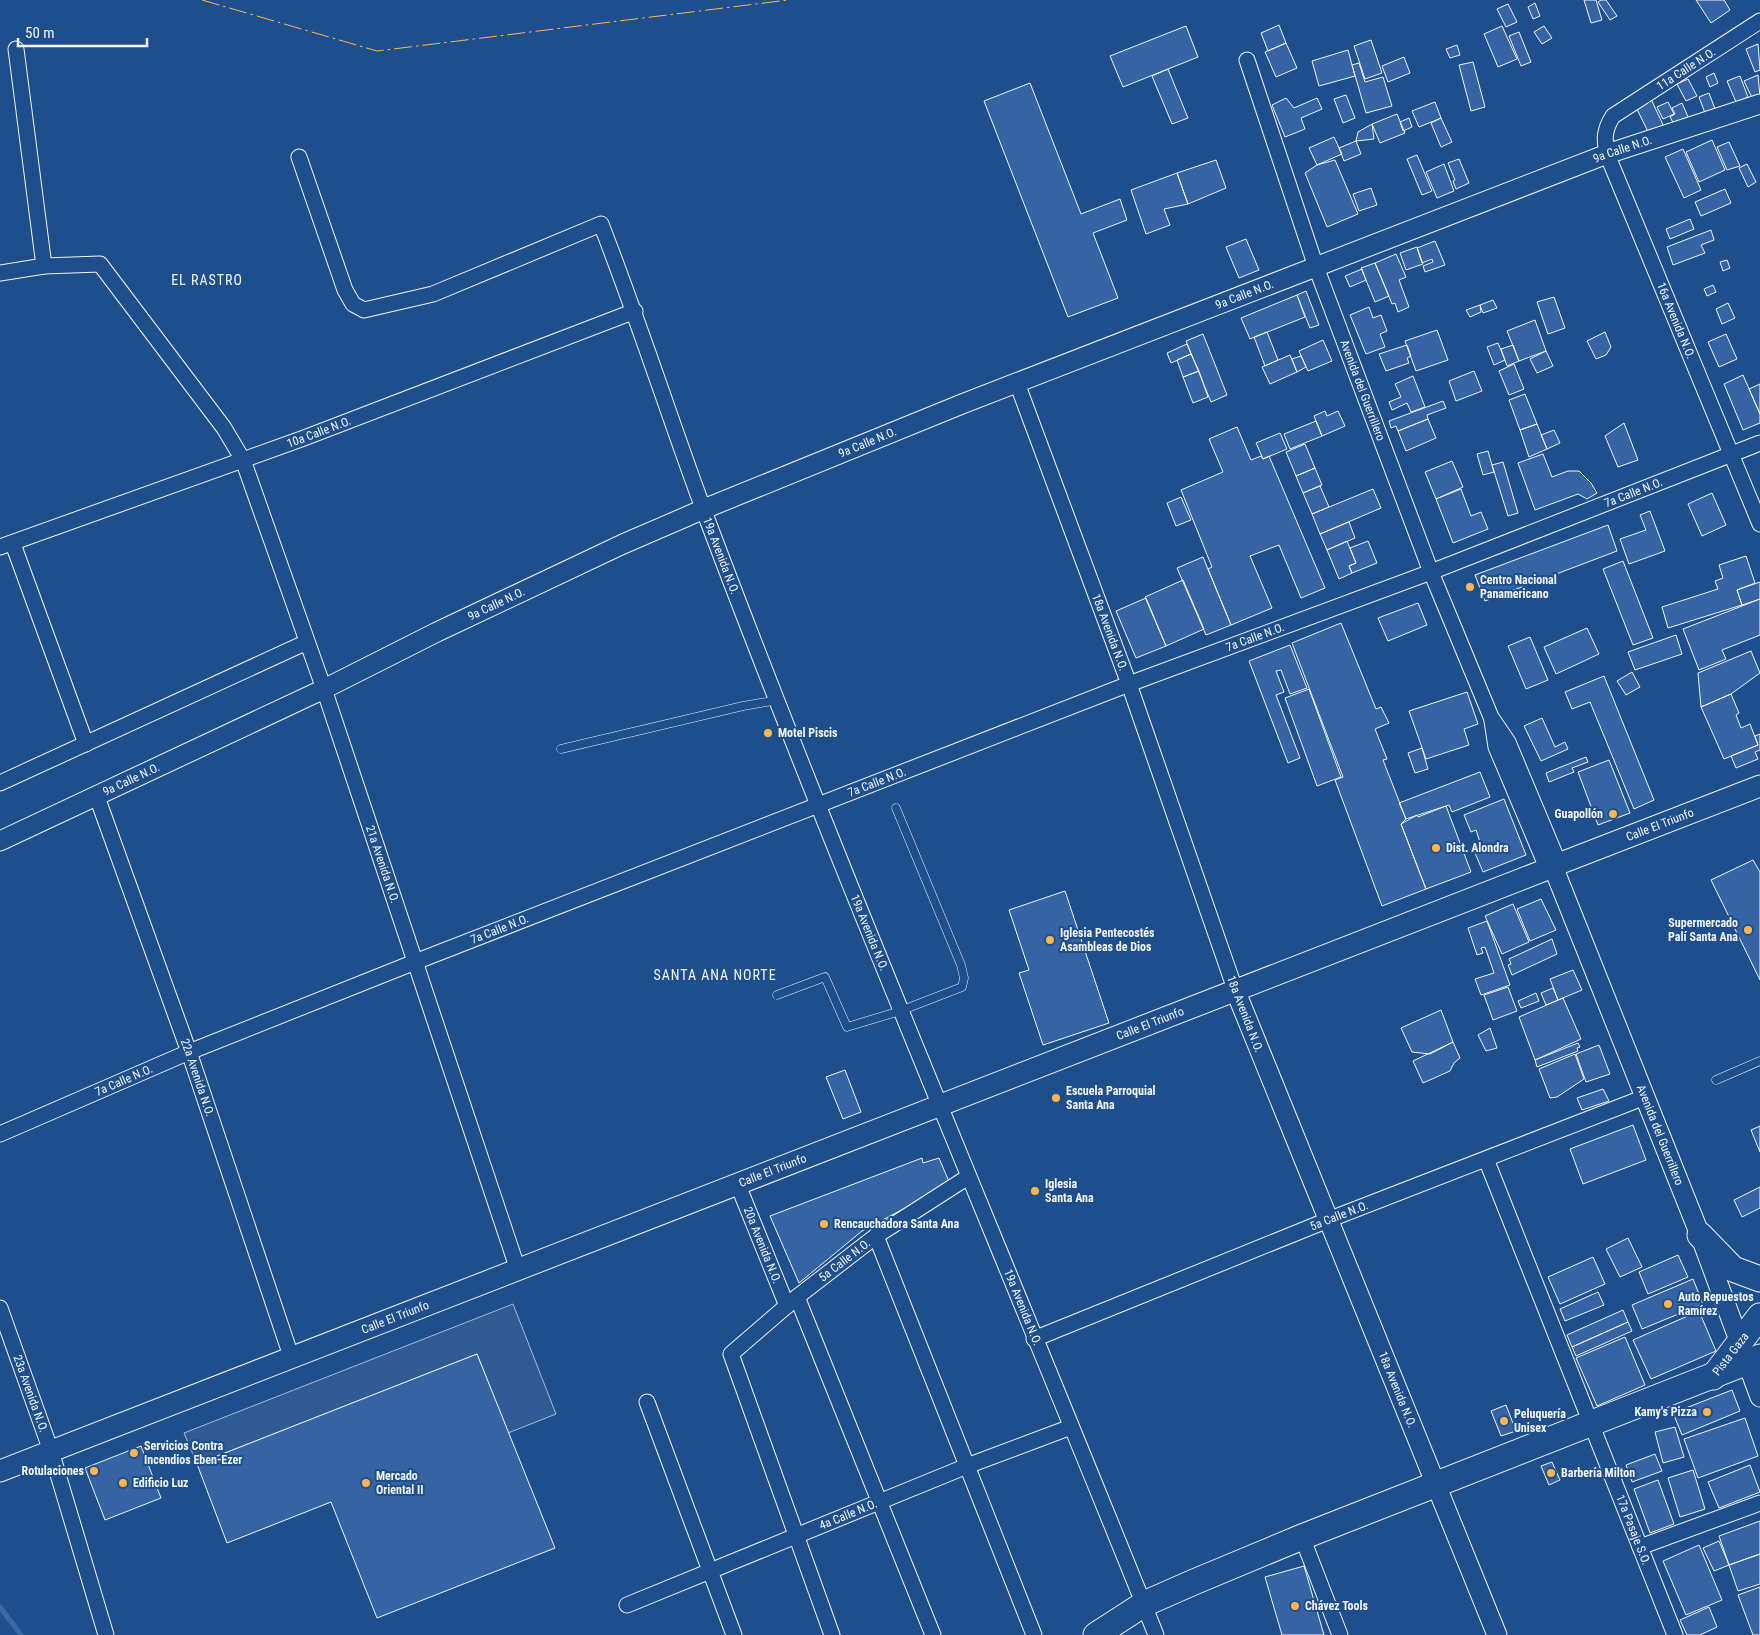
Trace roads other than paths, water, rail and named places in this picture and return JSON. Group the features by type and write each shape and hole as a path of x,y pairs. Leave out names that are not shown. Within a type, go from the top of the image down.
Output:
{"main road":[{"name":"Calle El Triunfo","path":"0,1472 1236,992 1760,786"},
{"path":"1700,1235 1733,1268 1760,1279"},
{"name":"Pista Gaza","path":"1591,1425 1713,1377 1749,1354 1760,1316"},
{"path":"1096,1635 1144,1604 1302,1537 1591,1425"}],"street":[{"name":"11a Calle N.O.","path":"1612,116 1760,21"},
{"path":"0,273 44,266 16,49"},
{"name":"Avenida del Guerrillero","path":"1247,60 1316,267 1431,572 1491,717 1508,742 1553,866 1749,1354 1760,1397"},
{"name":"9a Calle N.O.","path":"0,841 324,689 437,632 623,544 704,509 1017,383 1607,154 1760,104"},
{"name":"16a Avenida N.O.","path":"1612,116 1605,132 1607,154 1760,524"},
{"name":"19a Avenida N.O.","path":"300,157 345,290 353,304 364,310 433,294 601,224 635,311 704,509 900,1011 1156,1635"},
{"name":"21a Avenida N.O.","path":"44,266 100,264 224,428 244,460 324,689 518,1270"},
{"name":"10a Calle N.O.","path":"7,546 244,460 635,311"},
{"name":"18a Avenida N.O.","path":"1017,383 1129,684 1236,992 1497,1635"},
{"name":"7a Calle N.O.","path":"0,1134 189,1052 415,962 820,806 1129,684 1431,572 1760,443"},
{"path":"7,546 86,744"},
{"path":"0,783 307,642"},
{"name":"22a Avenida N.O.","path":"97,797 189,1052 292,1359"},
{"name":"5a Calle N.O.","path":"1034,1339 1328,1220 1645,1097"},
{"name":"17a Pasaje S.O.","path":"1486,1160 1675,1635"},
{"name":"5a Calle N.O.","path":"796,1536 731,1354 792,1301 876,1236 968,1177"},
{"name":"20a Avenida N.O.","path":"738,1185 792,1301 879,1502 933,1635"},
{"path":"876,1236 1034,1635"},
{"name":"23a Avenida N.O.","path":"0,1308 51,1451 106,1635"},
{"path":"647,1402 734,1635"},
{"name":"4a Calle N.O.","path":"627,1605 967,1466 1071,1427"},
{"path":"1640,1547 1760,1503"},
{"path":"796,1536 832,1635"},
{"path":"1302,1537 1340,1635"}],"lane":[{"path":"561,749 743,706 778,700"},
{"path":"777,995 825,977 847,1027 900,1011 962,987 964,978 896,808"},
{"path":"1716,1080 1760,1061"}],"waterway":[{"path":"0,1607 21,1635"}],"place":[{"name":"Centro Nacional Panamericano","path":"1470,587"},
{"name":"Motel Piscis","path":"768,733"},
{"name":"Guapollón","path":"1613,814"},
{"name":"Dist. Alondra","path":"1436,848"},
{"name":"Supermercado Palí Santa Ana","path":"1748,930"},
{"name":"Iglesia Pentecostés Asambleas de Dios","path":"1050,940"},
{"name":"Escuela Parroquial Santa Ana","path":"1056,1098"},
{"name":"Iglesia Santa Ana","path":"1035,1191"},
{"name":"Rencauchadora Santa Ana","path":"824,1224"},
{"name":"Auto Repuestos Ramírez","path":"1668,1304"},
{"name":"Kamy's Pizza","path":"1707,1412"},
{"name":"Peluquería Unisex","path":"1504,1421"},
{"name":"Servicios Contra Incendios Eben-Ezer","path":"134,1453"},
{"name":"Rotulaciones","path":"94,1471"},
{"name":"Barbería Milton","path":"1551,1473"},
{"name":"Edificio Luz","path":"123,1483"},
{"name":"Mercado Oriental II","path":"366,1483"},
{"name":"Chávez Tools","path":"1295,1606"}],"district":[{"name":"EL RASTRO","path":"207,280"},
{"name":"SANTA ANA NORTE","path":"715,975"}]}
